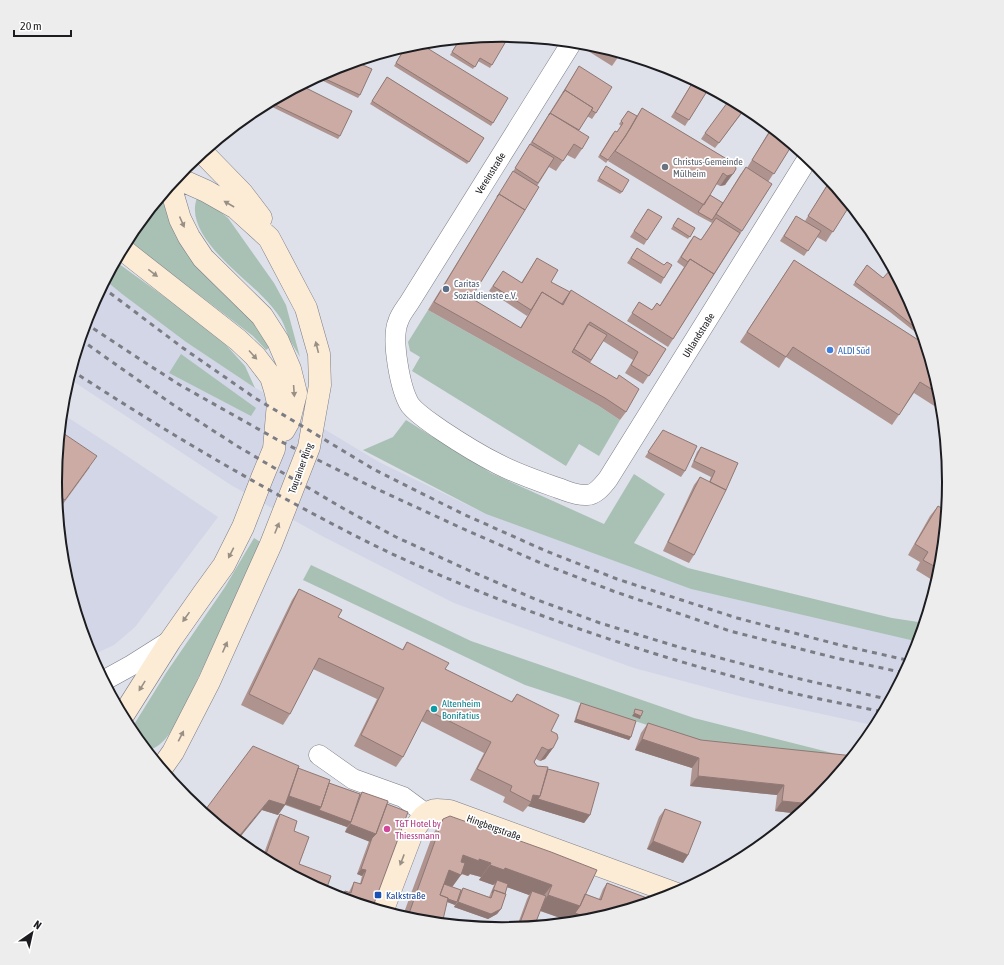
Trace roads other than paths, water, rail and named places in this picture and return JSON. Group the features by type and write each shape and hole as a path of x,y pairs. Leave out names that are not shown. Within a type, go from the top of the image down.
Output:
{"main road":[{"path":"206,156 242,193 260,217 269,238"},
{"name":"Tourainer Ring","path":"164,765 173,752 209,682 271,544 309,447 320,385 319,354 306,308 269,238 236,208 206,191 181,181"},
{"path":"126,711 170,641 224,565 243,527 274,449 289,421 296,393 290,369 278,341 262,316 203,258 189,237 180,219 172,191"},
{"path":"127,253 238,340 255,356 271,377 276,390 278,403 274,449"},
{"name":"Hingbergstraße","path":"426,814 436,809 450,811 667,890"},
{"path":"384,907 412,833 418,822 426,814"}],"street":[{"name":"Vereinstraße","path":"569,47 409,303 398,322 395,339 397,364 404,391 410,404 422,417 457,441 498,464 540,482 574,493"},
{"name":"Uhlandstraße","path":"574,493 588,495 598,490 608,479 805,163"},
{"path":"108,678 170,641"},
{"path":"319,755 354,779 403,797 426,814"}],"railway":[{"path":"106,290 183,348 255,398 375,470 463,514 546,551 617,579 737,618 840,645 905,660"},
{"path":"90,327 180,385 276,439 366,484 543,564 613,591 730,631 836,658 899,672"},
{"path":"85,342 172,404 237,446 346,510 396,537 468,570 535,599 600,623 682,648 796,678 885,699"},
{"path":"76,373 171,433 287,500 388,552 470,588 553,620 681,662 792,693 878,711"}],"place":[{"name":"Christus-Gemeinde Mülheim","path":"665,167"},
{"name":"Caritas Sozialdienste e.V.","path":"446,289"},
{"name":"ALDI Süd","path":"830,350"},
{"name":"Altenheim Bonifatius","path":"434,709"},
{"name":"T&T Hotel by Thiessmann","path":"387,829"},
{"name":"Kalkstraße","path":"378,895"}]}
